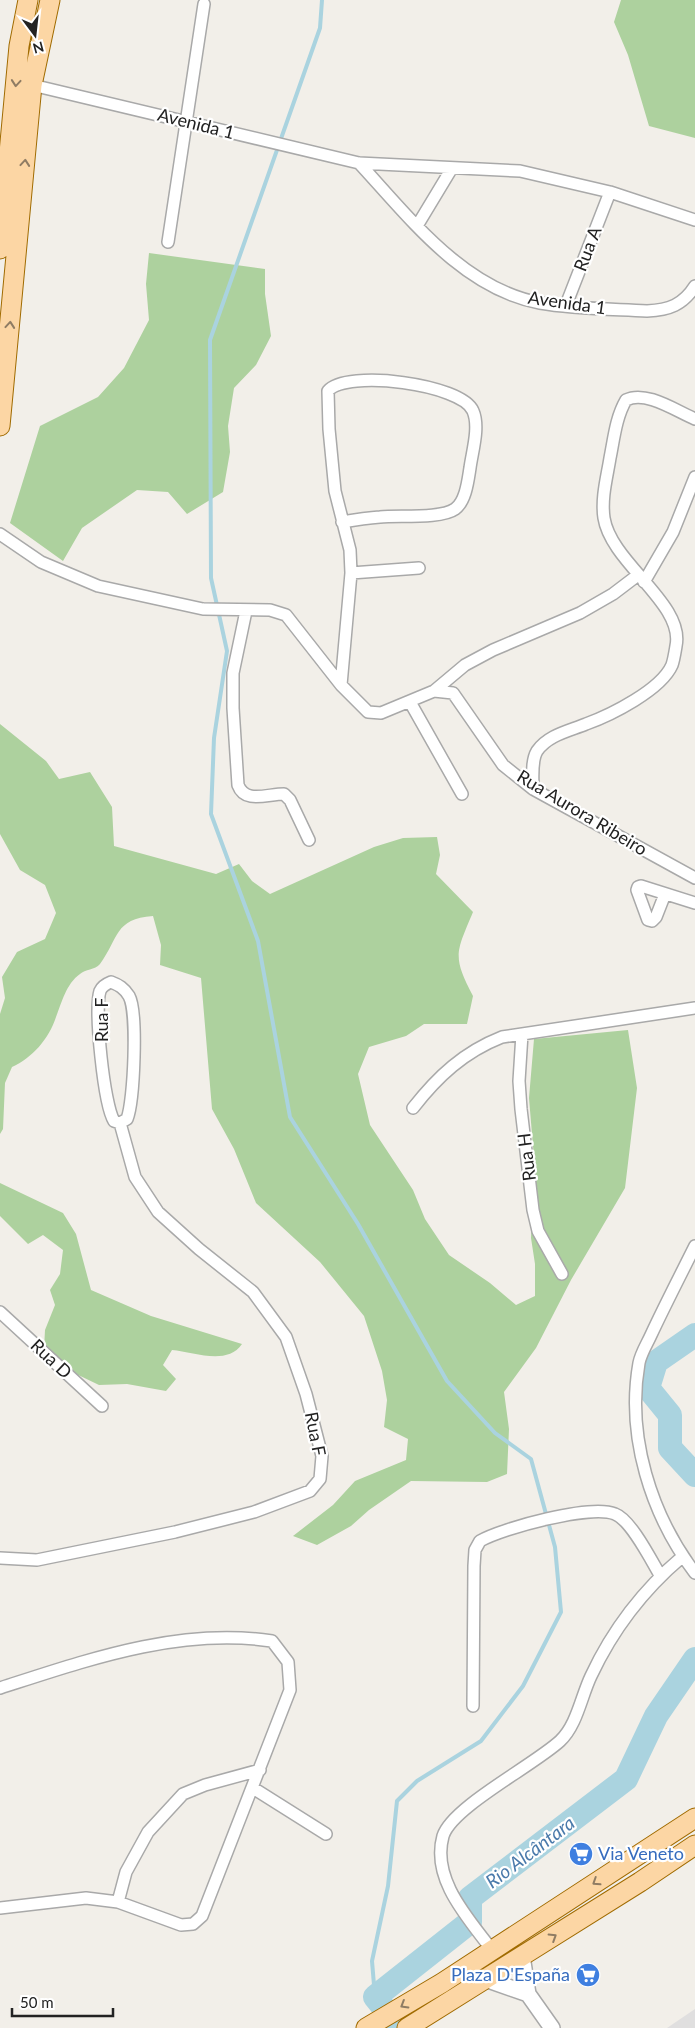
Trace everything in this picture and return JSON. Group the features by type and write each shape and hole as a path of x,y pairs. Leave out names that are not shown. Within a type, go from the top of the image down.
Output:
{"main road":[{"path":"0,249 19,46 28,0"},
{"path":"0,426 32,85 50,0"},
{"path":"366,2028 442,1983 695,1818"},
{"path":"407,2028 640,1882 695,1845"}],"street":[{"path":"168,242 204,4"},
{"name":"Avenida 1","path":"32,85 186,121 256,140 359,163 520,170 610,192 695,220"},
{"name":"Avenida 1","path":"359,163 417,226 465,269 491,285 540,303 663,310 677,305 688,296 695,286"},
{"path":"417,226 452,168"},
{"name":"Rua A","path":"566,305 610,192"},
{"path":"341,685 351,573 350,550 342,522 335,491 328,429 328,391 332,387 361,381 395,382 440,390 456,396 469,404 474,412 475,422 468,481 463,497 455,509 438,514 378,517 342,522"},
{"path":"533,788 533,766 536,752 546,741 622,707 655,685 672,666 677,643 674,623 659,598 627,564 610,536 604,518 603,494 622,407 626,400 633,396 645,398 695,420"},
{"path":"0,534 41,562 98,586 203,609 270,610 286,615 341,685 368,712 381,713 434,691 465,665 493,650 580,613 641,578 673,532 695,478"},
{"path":"351,573 419,568"},
{"path":"246,611 233,673 233,708 238,785 241,792 249,797 284,794 290,800 308,840"},
{"name":"Rua Aurora Ribeiro","path":"434,691 453,693 503,765 533,788 695,878"},
{"path":"410,702 462,794"},
{"path":"665,894 695,903"},
{"name":"Rua F","path":"111,982 122,986 130,997 134,1013 131,1104 127,1119 120,1123 114,1121 109,1113 106,1100 99,1022 100,992 104,984 111,982"},
{"path":"413,1108 430,1086 456,1061 483,1044 502,1036 695,1008"},
{"name":"Rua H","path":"522,1034 520,1100 533,1210 538,1231 562,1274"},
{"name":"Rua F","path":"0,1558 37,1560 175,1532 254,1512 310,1491 320,1479 322,1456 306,1394 286,1337 253,1292 199,1249 158,1212 135,1177 120,1123"},
{"path":"695,1246 639,1361 636,1406 643,1467 654,1504 682,1557 695,1573"},
{"name":"Rua D","path":"0,1312 102,1406"},
{"path":"473,1706 472,1651 475,1550 480,1540 488,1536 560,1517 581,1512 601,1511 616,1514 627,1523 660,1575"},
{"path":"492,1950 457,1902 448,1885 439,1858 443,1834 456,1816 535,1762 562,1739 574,1718 591,1676 614,1634 637,1600 660,1575 682,1557"},
{"path":"0,1688 144,1645 240,1636 272,1641 288,1662 290,1690 202,1916 193,1924 181,1925 118,1902 86,1898 0,1908"},
{"path":"118,1902 126,1872 148,1832 183,1794 205,1785 260,1770"},
{"path":"253,1788 326,1834"},
{"path":"522,1956 528,1994 552,2028"},
{"path":"484,1979 528,1994"}],"shaded area":[{"path":"695,2009 695,2028 667,2028"}],"green space":[{"path":"621,0 695,0 695,138 649,126 628,55 614,22"},
{"path":"149,253 265,269 265,294 271,336 256,365 234,388 228,426 230,452 223,492 187,514 168,492 137,490 82,528 63,561 10,523 40,426 98,397 124,368 149,320 146,284"},
{"path":"0,724 46,761 59,779 90,772 112,807 114,846 216,874 239,864 252,881 270,894 374,847 403,838 437,837 440,855 436,874 473,912 460,946 459,954 462,972 473,996 467,1024 424,1024 406,1036 369,1047 358,1074 370,1125 413,1190 425,1219 449,1255 490,1283 516,1305 535,1296 535,1264 531,1238 534,1158 529,1098 534,1039 628,1030 637,1088 625,1188 571,1280 536,1348 504,1392 509,1429 507,1474 487,1482 411,1481 369,1510 351,1526 317,1545 293,1536 333,1505 355,1481 406,1460 408,1439 384,1427 387,1400 382,1371 364,1316 320,1262 256,1203 234,1149 212,1109 201,978 160,965 161,945 153,916 131,921 124,926 119,931 100,964 82,972 75,978 65,994 49,1033 33,1053 12,1067 5,1083 3,1129 0,1134 0,1014 5,998 2,977 17,952 45,939 56,913 45,885 20,870 0,834"},
{"path":"0,1183 63,1213 76,1234 91,1290 151,1316 242,1344 236,1351 219,1356 172,1350 163,1365 176,1379 166,1391 127,1384 99,1385 72,1372 44,1349 45,1330 55,1305 50,1290 60,1274 63,1250 43,1235 28,1244 0,1216"}],"waterway":[{"path":"322,0 320,28 210,340 211,578 227,651 214,738 211,814 258,941 290,1117 358,1224 447,1381 495,1433 531,1459 555,1547 561,1612 523,1686 481,1741 417,1781 397,1801 388,1886 372,1961 375,1997"},
{"name":"Rio Alcântara","path":"695,1335 656,1362 648,1388 670,1415 670,1448 695,1475"},
{"name":"Rio Alcântara","path":"400,2028 375,1997 470,1922 470,1898 626,1779 656,1716 695,1659"}],"place":[{"name":"Via Veneto","path":"581,1854"},
{"name":"Plaza D'España","path":"588,1975"}]}
